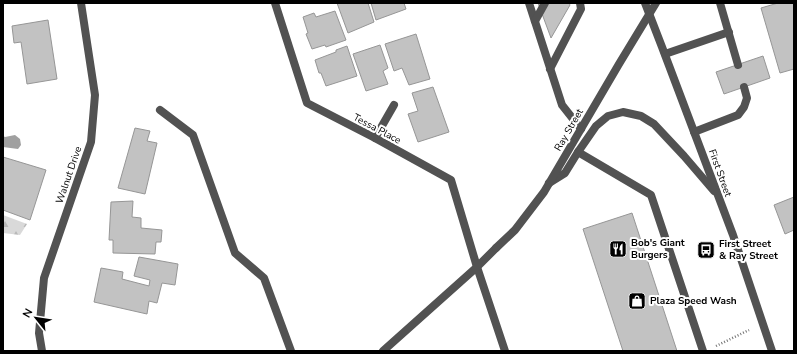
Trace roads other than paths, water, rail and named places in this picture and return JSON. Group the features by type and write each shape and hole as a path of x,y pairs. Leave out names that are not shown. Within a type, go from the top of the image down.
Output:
{"street":[{"name":"Walnut Drive","path":"42,351 39,333 44,278 91,142 95,95 81,3"},
{"name":"Tessa Place","path":"275,3 306,103 375,138 450,180 476,267 505,351"},
{"path":"529,3 562,105 581,129"},
{"path":"535,22 545,3"},
{"path":"550,69 582,10 580,3"},
{"name":"First Street","path":"645,3 733,235 772,351"},
{"name":"Ray Street","path":"383,351 515,230 549,184 656,3"},
{"path":"720,3 738,65"},
{"path":"665,54 729,32"},
{"path":"694,132 738,115 744,107 747,98 744,87"},
{"path":"375,138 394,105"},
{"path":"160,110 193,135 235,253 264,278 291,351"},
{"path":"549,184 566,173 596,126 608,116 623,112 641,116 654,124 717,194"},
{"path":"578,152 651,195 703,351"}],"place":[{"name":"Bob's Giant Burgers","path":"618,249"},
{"name":"First Street & Ray Street","path":"706,250"},
{"name":"Plaza Speed Wash","path":"637,301"}]}
